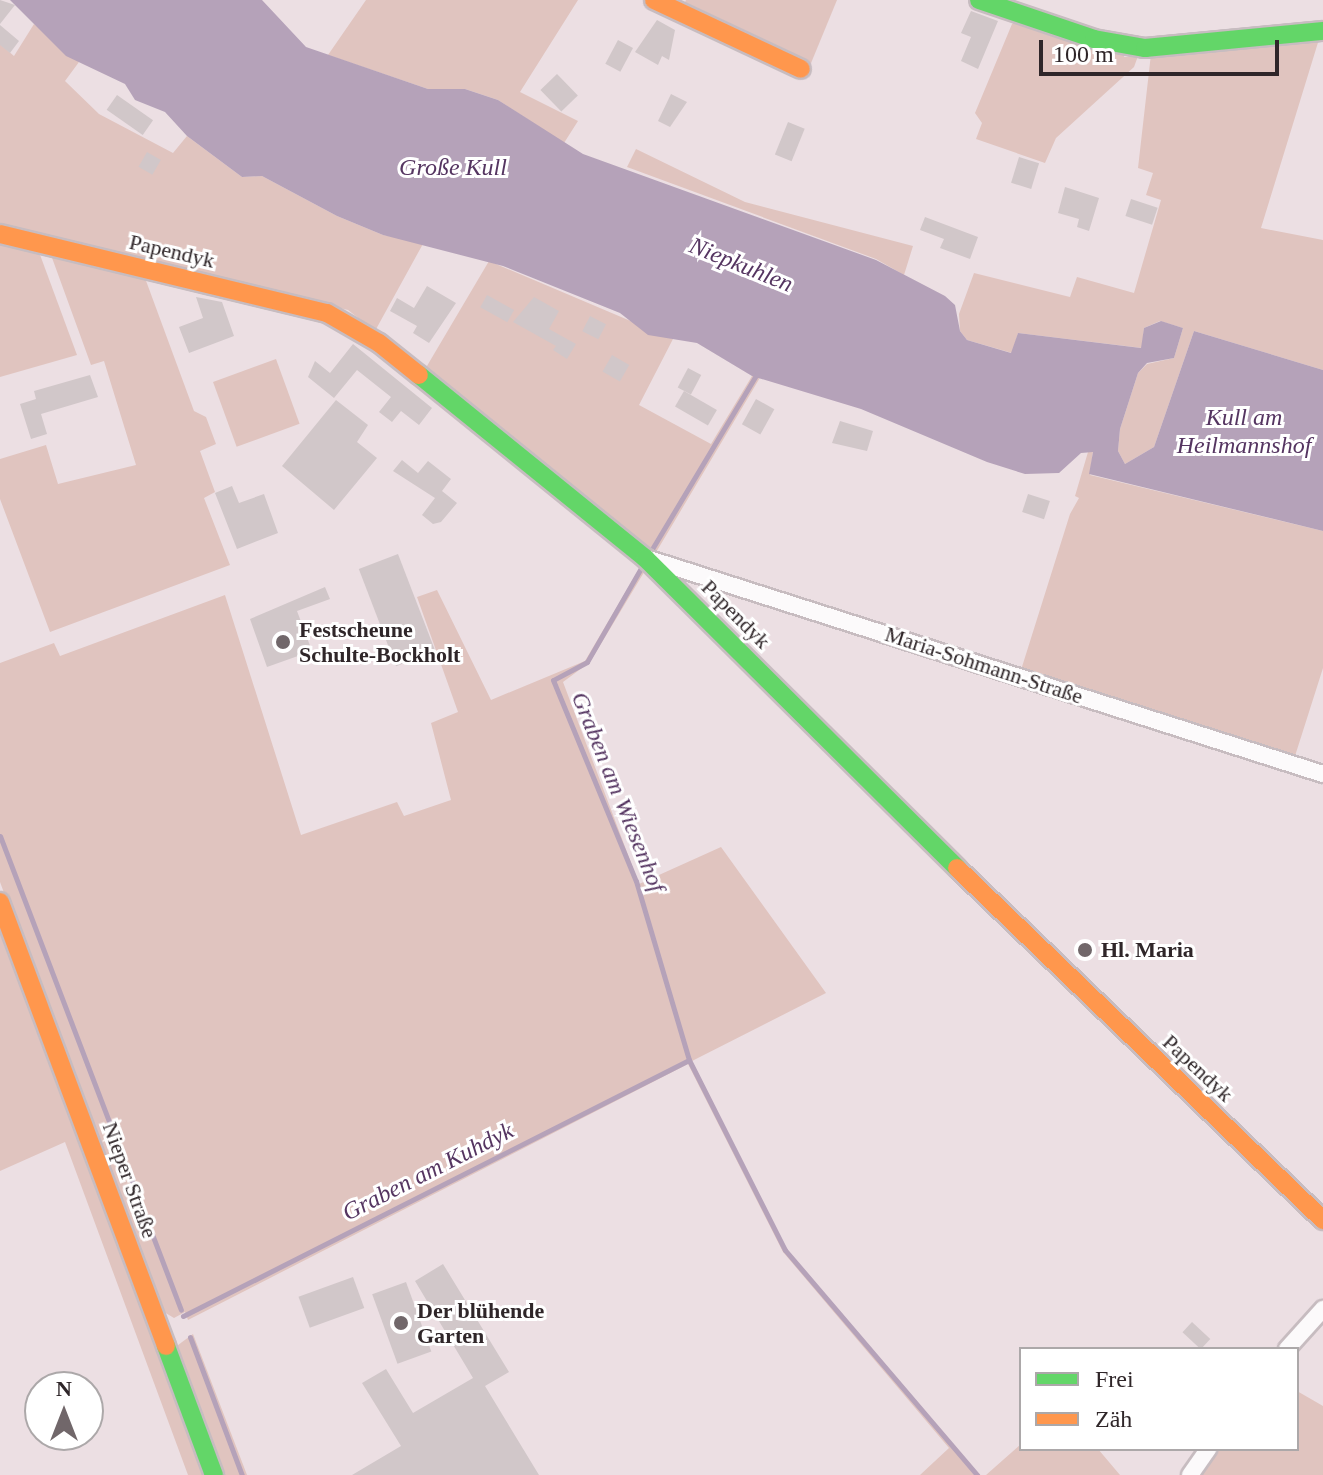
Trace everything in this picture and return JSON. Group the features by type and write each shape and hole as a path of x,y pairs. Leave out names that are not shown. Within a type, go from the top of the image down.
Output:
{"street":[{"path":"654,0 679,6 801,69"},
{"path":"979,0 1094,39 1145,48 1323,31"},
{"name":"Papendyk","path":"0,234 285,302 351,323 645,558 996,907 1323,1220"},
{"name":"Maria-Sohmann-Straße","path":"645,558 1323,774"},
{"name":"Nieper Straße","path":"0,902 214,1475"},
{"path":"1289,1347 1323,1309"},
{"path":"1190,1475 1207,1451"}],"shaded area":[{"path":"366,0 578,0 520,92 578,121 564,143 498,100 465,89 428,89 328,55"},
{"path":"686,0 837,0 809,68 682,9"},
{"path":"1019,20 1126,51 1124,57 1138,56 1134,67 1056,138 1045,163 976,139 982,123 975,113 1012,24"},
{"path":"34,24 79,62 65,81 99,114 173,153 187,136 242,177 262,176 337,216 383,235 424,242 375,331 348,310 0,227 0,44 14,56"},
{"path":"1320,36 1261,228 1323,240 1323,370 1194,331 1154,447 1125,464 1118,451 1120,429 1138,373 1147,364 1174,358 1183,328 1160,321 1144,328 1142,348 1018,333 1012,353 967,340 960,331 959,314 974,273 1070,297 1077,277 1134,293 1161,200 1146,195 1153,173 1138,168 1151,54"},
{"path":"636,149 745,202 913,246 904,275 876,259 627,167"},
{"path":"0,243 39,252 77,355 0,377"},
{"path":"51,255 145,278 194,411 206,417 216,444 200,451 215,492 204,498 230,565 50,632 0,499 0,459 46,445 58,484 136,465 104,361 91,365"},
{"path":"489,261 673,339 639,405 711,444 752,376 761,376 655,554 424,371"},
{"path":"276,359 300,424 237,447 213,382"},
{"path":"1093,451 1090,475 1323,531 1323,668 1295,756 1021,670 1070,514 1079,498 1075,496 1088,452"},
{"path":"642,564 646,569 590,662 563,682 639,884 721,847 826,993 692,1061 787,1250 979,1475 920,1475 949,1448 783,1252 688,1064 188,1320 185,1312 174,1318 159,1309 0,882 0,663 54,643 60,656 225,595 301,835 397,802 404,816 451,800 431,723 458,712 417,597 437,590 491,700 585,661"},
{"path":"0,929 203,1475 188,1475 65,1142 0,1171"},
{"path":"193,1334 247,1475 221,1475 174,1348"},
{"path":"1299,1392 1323,1406 1323,1475 1196,1475 1209,1451 1299,1451"},
{"path":"1019,1446 1019,1451 1100,1451 1120,1475 986,1475"}],"water":[{"name":"Große Kull","path":"10,0 262,0 306,47 428,89 465,89 498,100 583,154 876,260 945,296 955,305 960,331 967,340 1011,353 1018,333 1141,348 1144,328 1161,321 1183,328 1174,358 1147,363 1138,373 1120,429 1118,451 1125,464 1154,447 1194,331 1323,370 1323,531 1089,474 1093,452 1081,453 1059,473 1025,474 987,462 861,409 752,376 697,343 648,335 620,313 503,266 383,235 337,216 262,176 242,177 187,136 165,112 135,100 125,84 66,56"}],"building":[{"path":"0,0 15,5 0,24"},
{"path":"971,11 998,21 978,69 961,61 971,37 961,33"},
{"path":"657,20 675,30 669,60 662,56 658,65 635,52"},
{"path":"0,25 19,41 10,53 0,45"},
{"path":"618,40 633,48 620,72 605,64"},
{"path":"557,74 578,96 561,112 540,90"},
{"path":"671,94 687,102 670,127 658,121"},
{"path":"117,95 153,120 143,135 107,110"},
{"path":"788,122 805,129 792,161 775,154"},
{"path":"147,152 161,160 152,175 138,167"},
{"path":"1019,157 1039,163 1031,189 1011,183"},
{"path":"1065,187 1099,198 1089,231 1077,227 1079,219 1058,213"},
{"path":"1131,199 1158,208 1152,225 1125,216"},
{"path":"925,217 978,237 970,259 940,248 944,239 920,230"},
{"path":"427,286 456,303 429,343 413,333 417,326 390,311 397,298 414,308"},
{"path":"487,295 514,310 507,322 480,307"},
{"path":"196,297 222,302 234,336 189,353 179,327 203,318"},
{"path":"534,297 559,311 549,329 576,344 567,359 553,350 556,346 513,322"},
{"path":"590,316 606,324 598,339 582,331"},
{"path":"353,344 432,408 419,425 401,411 392,422 379,412 391,397 357,370 334,398 308,377 315,361 330,373"},
{"path":"612,355 629,365 620,381 602,371"},
{"path":"688,368 701,375 691,394 678,387"},
{"path":"90,375 98,397 41,414 47,434 31,439 20,404 36,399 34,391"},
{"path":"684,391 717,410 708,426 675,407"},
{"path":"756,399 774,409 760,435 742,424"},
{"path":"336,400 368,425 357,442 377,458 334,510 282,466"},
{"path":"840,421 873,431 867,451 832,443"},
{"path":"402,460 418,473 428,461 451,479 442,491 457,503 441,522 433,524 422,515 435,498 393,471"},
{"path":"232,486 239,503 264,494 278,533 237,549 215,493"},
{"path":"1028,494 1050,501 1044,519 1022,512"},
{"path":"398,554 435,651 396,666 359,569"},
{"name":"Festscheune Schulte-Bockholt","path":"325,587 330,599 297,611 312,651 267,667 250,619"},
{"path":"443,1264 509,1372 485,1386 539,1475 352,1475 401,1446 362,1383 386,1369 413,1413 473,1378 415,1281"},
{"name":"Der blühende Garten","path":"353,1277 364,1308 310,1328 298,1297"},
{"name":"Der blühende Garten","path":"406,1282 431,1352 397,1364 372,1294"},
{"path":"1192,1322 1210,1339 1203,1347 1198,1347 1182,1332"}],"waterway":[{"name":"Graben am Wiesenhof","path":"652,549 758,372"},
{"name":"Graben am Wiesenhof","path":"641,568 587,662 553,680 636,881 689,1060 785,1250 977,1475"},
{"path":"0,836 181,1310"},
{"name":"Graben am Kuhdyk","path":"183,1316 689,1060"},
{"path":"190,1337 242,1475"}],"traffic: fast":[{"path":"979,0 1094,39 1145,48 1323,31"},
{"path":"419,375 645,558 957,868"},
{"path":"166,1346 214,1475"}],"traffic: slow":[{"path":"654,0 801,69"},
{"path":"0,234 327,313 379,343 419,375"},
{"path":"957,868 1323,1220"},
{"path":"0,902 166,1346"}],"place":[{"name":"Festscheune Schulte-Bockholt","path":"283,642"},
{"name":"Hl. Maria","path":"1085,950"},
{"name":"Der blühende Garten","path":"401,1323"}],"water label":[{"name":"Niepkuhlen","path":"741,265"},
{"name":"Kull am Heilmannshof","path":"1244,432"}]}
